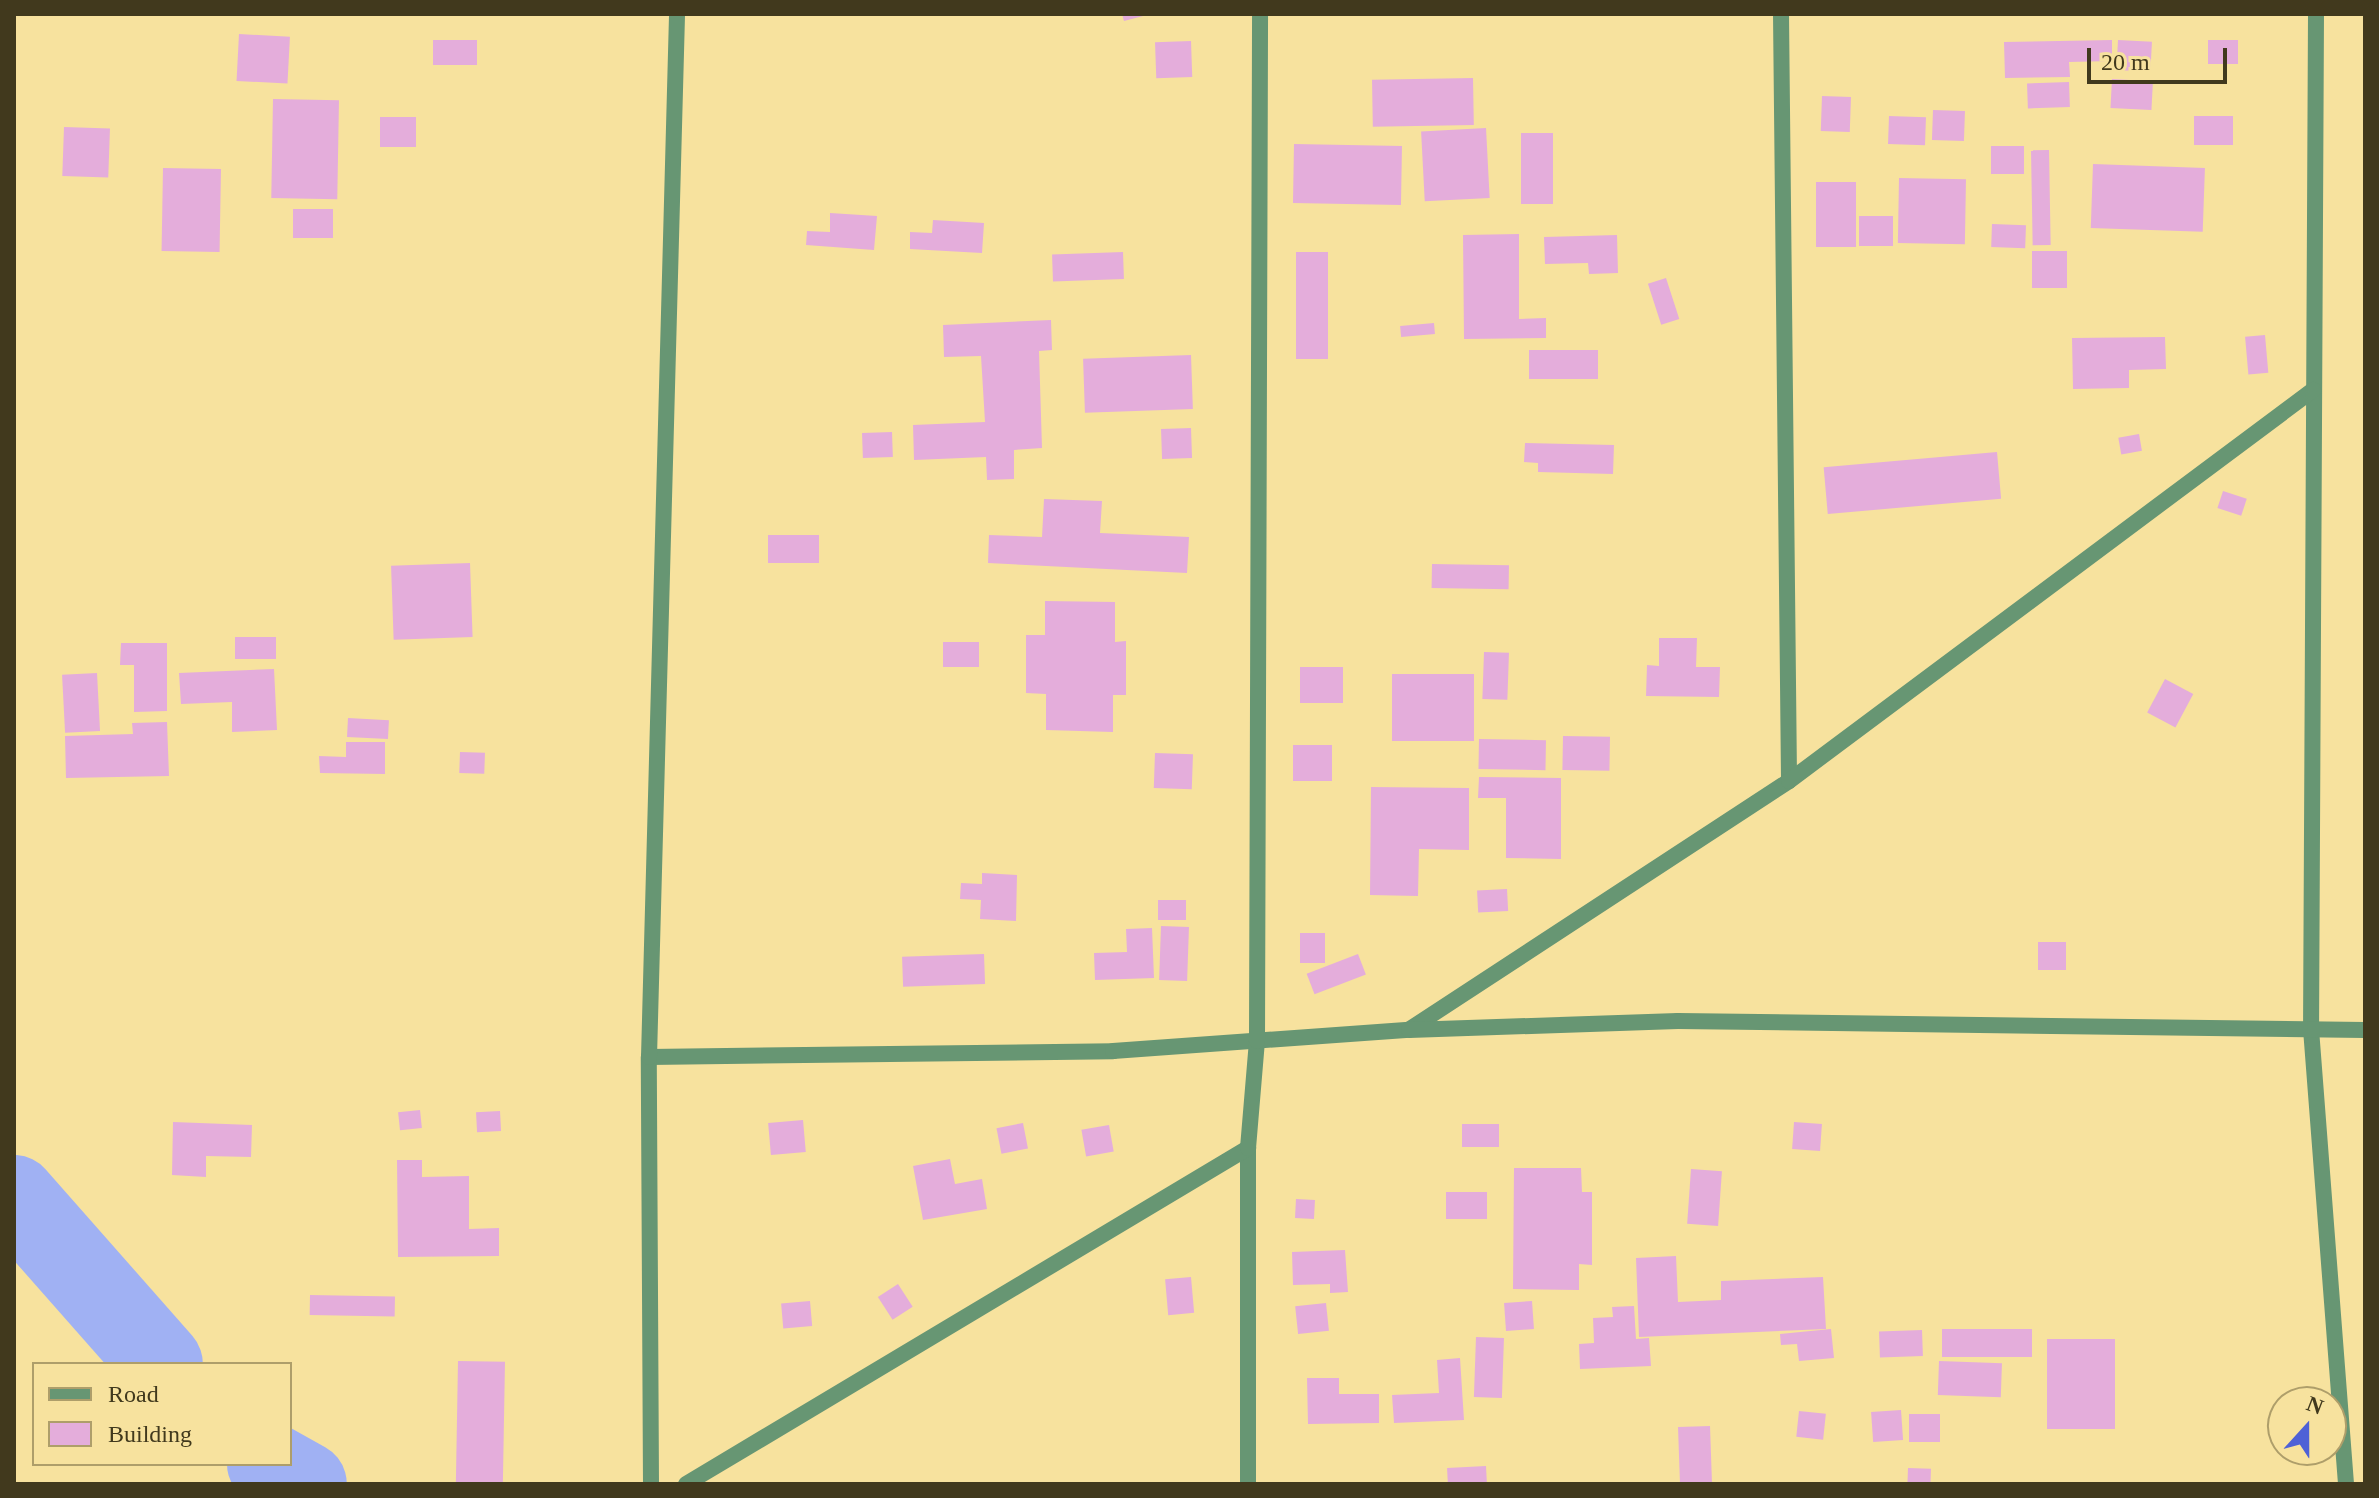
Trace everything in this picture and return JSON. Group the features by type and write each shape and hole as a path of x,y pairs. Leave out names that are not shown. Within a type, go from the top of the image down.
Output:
{"street":[{"path":"651,1484 649,1057 677,14"},
{"path":"1248,1484 1248,1148 1257,1041 1260,14"},
{"path":"1781,14 1789,781"},
{"path":"2316,14 2311,1029 2346,1484"},
{"path":"1409,1030 1789,781 2313,390"},
{"path":"649,1057 1113,1051 1409,1030 1678,1021 2365,1030"},
{"path":"686,1484 1248,1148"}],"building":[{"path":"1122,14 1147,14 1147,15 1124,21"},
{"path":"239,34 290,37 287,84 237,81"},
{"path":"433,40 477,40 477,65 433,65"},
{"path":"2112,40 2112,61 2069,62 2070,77 2005,78 2004,42"},
{"path":"2118,40 2152,42 2150,72 2116,70"},
{"path":"2208,40 2238,40 2238,64 2208,64"},
{"path":"1191,41 1192,77 1156,78 1155,42"},
{"path":"1473,78 1474,125 1373,127 1372,80"},
{"path":"2112,79 2153,81 2151,110 2110,108"},
{"path":"2069,82 2070,107 2028,108 2027,83"},
{"path":"1822,96 1851,97 1850,132 1821,131"},
{"path":"273,99 339,100 337,199 271,198"},
{"path":"1933,110 1965,111 1964,141 1932,140"},
{"path":"1889,116 1926,117 1925,145 1888,144"},
{"path":"2194,116 2233,116 2233,145 2194,145"},
{"path":"380,117 416,117 416,147 380,147"},
{"path":"64,127 110,129 108,178 62,176"},
{"path":"1486,128 1490,198 1425,201 1421,131"},
{"path":"1521,133 1553,133 1553,204 1521,204"},
{"path":"1294,144 1402,146 1401,205 1293,203"},
{"path":"1991,146 2024,146 2024,174 1991,174"},
{"path":"2031,150 2049,150 2051,245 2033,245"},
{"path":"2093,164 2205,168 2203,232 2091,228"},
{"path":"163,168 221,169 220,252 162,251"},
{"path":"1899,178 1966,179 1965,244 1898,243"},
{"path":"1816,182 1856,182 1856,247 1816,247"},
{"path":"293,209 333,209 333,238 293,238"},
{"path":"830,213 877,216 874,250 806,245 807,231 830,232"},
{"path":"1859,216 1893,216 1893,246 1859,246"},
{"path":"933,220 984,223 982,253 910,249 910,232 932,233"},
{"path":"1992,224 2026,225 2025,248 1991,247"},
{"path":"1519,234 1519,319 1546,318 1546,338 1464,339 1463,235"},
{"path":"1617,235 1618,273 1589,274 1588,263 1545,264 1544,237"},
{"path":"2032,251 2067,251 2067,288 2032,288"},
{"path":"1123,252 1124,279 1053,281 1052,254"},
{"path":"1296,252 1328,252 1328,359 1296,359"},
{"path":"1666,278 1679,319 1661,325 1648,284"},
{"path":"1051,320 1052,350 1039,351 1042,448 1014,450 1014,479 987,480 986,457 914,460 913,425 985,422 981,356 944,357 943,325"},
{"path":"1434,323 1435,334 1401,337 1400,326"},
{"path":"2265,335 2268,373 2248,375 2245,337"},
{"path":"2165,337 2166,369 2129,370 2129,388 2073,389 2072,338"},
{"path":"1529,350 1598,350 1598,379 1529,379"},
{"path":"1191,355 1193,409 1085,413 1083,359"},
{"path":"1191,428 1192,458 1162,459 1161,429"},
{"path":"892,432 893,457 863,458 862,433"},
{"path":"2139,434 2142,451 2121,454 2118,438"},
{"path":"1525,443 1614,445 1613,474 1538,472 1538,463 1524,462"},
{"path":"1997,452 2001,499 1828,514 1824,467"},
{"path":"2223,491 2247,499 2241,516 2217,508"},
{"path":"1044,499 1102,501 1100,533 1189,537 1187,573 988,563 989,535 1042,537"},
{"path":"768,535 819,535 819,563 768,563"},
{"path":"470,563 473,637 394,640 391,566"},
{"path":"1432,564 1509,565 1509,589 1432,588"},
{"path":"1045,601 1115,602 1115,642 1126,641 1126,695 1113,695 1113,732 1046,730 1046,694 1026,693 1026,635 1045,635"},
{"path":"235,637 276,637 276,659 235,659"},
{"path":"1659,638 1697,638 1696,667 1720,667 1719,697 1646,696 1647,665 1659,666"},
{"path":"943,642 979,642 979,667 943,667"},
{"path":"121,643 167,643 167,711 134,712 134,665 120,665"},
{"path":"1484,652 1509,653 1507,700 1482,699"},
{"path":"1300,667 1343,667 1343,703 1300,703"},
{"path":"274,669 277,730 232,732 232,702 181,704 179,673"},
{"path":"97,673 100,731 65,733 62,675"},
{"path":"1392,674 1474,674 1474,741 1392,741"},
{"path":"2165,679 2193,694 2175,728 2147,713"},
{"path":"348,718 389,720 388,739 347,737"},
{"path":"167,722 169,776 66,778 65,736 133,734 132,723"},
{"path":"1563,736 1610,737 1609,771 1562,770"},
{"path":"1479,739 1546,740 1545,770 1478,769"},
{"path":"346,742 385,742 385,774 320,773 319,756 346,757"},
{"path":"1293,745 1332,745 1332,781 1293,781"},
{"path":"460,752 485,753 484,774 459,773"},
{"path":"1155,753 1193,754 1192,789 1154,788"},
{"path":"1479,777 1561,778 1561,859 1506,858 1506,798 1478,798"},
{"path":"1371,787 1469,788 1469,850 1419,849 1418,896 1370,895"},
{"path":"982,873 1017,875 1016,921 980,919 981,900 960,899 961,883 982,884"},
{"path":"1507,889 1508,911 1478,913 1477,891"},
{"path":"1158,900 1186,900 1186,920 1158,920"},
{"path":"1161,926 1189,927 1187,981 1159,980"},
{"path":"1152,928 1154,978 1095,980 1094,953 1127,952 1126,929"},
{"path":"1300,933 1325,933 1325,963 1300,963"},
{"path":"2038,942 2066,942 2066,970 2038,970"},
{"path":"984,954 985,984 903,987 902,957"},
{"path":"1358,954 1366,975 1315,994 1307,974"},
{"path":"420,1110 422,1128 400,1130 398,1112"},
{"path":"500,1111 501,1131 477,1132 476,1112"},
{"path":"803,1120 806,1152 771,1155 768,1123"},
{"path":"173,1122 252,1125 251,1157 206,1156 206,1177 172,1175"},
{"path":"1794,1122 1822,1124 1820,1151 1792,1149"},
{"path":"1023,1123 1028,1149 1001,1154 996,1128"},
{"path":"1462,1124 1499,1124 1499,1147 1462,1147"},
{"path":"1109,1125 1114,1152 1086,1156 1081,1130"},
{"path":"950,1159 955,1184 982,1179 987,1209 923,1220 913,1166"},
{"path":"397,1160 422,1160 422,1177 469,1176 469,1229 499,1228 499,1256 398,1257"},
{"path":"1514,1168 1581,1168 1582,1192 1592,1192 1592,1265 1579,1264 1579,1290 1513,1289"},
{"path":"1691,1169 1722,1171 1718,1226 1687,1224"},
{"path":"1446,1192 1487,1192 1487,1219 1446,1219"},
{"path":"1296,1199 1315,1200 1314,1219 1295,1218"},
{"path":"1345,1250 1348,1292 1330,1293 1330,1284 1293,1285 1292,1252"},
{"path":"1676,1256 1678,1302 1721,1300 1721,1281 1823,1277 1826,1329 1639,1337 1636,1258"},
{"path":"1191,1277 1194,1313 1168,1315 1165,1279"},
{"path":"898,1284 913,1307 893,1320 878,1297"},
{"path":"310,1295 395,1296 395,1316 310,1315"},
{"path":"810,1301 812,1326 783,1328 781,1304"},
{"path":"1532,1301 1534,1329 1506,1331 1504,1303"},
{"path":"1326,1303 1329,1331 1298,1334 1295,1306"},
{"path":"1634,1306 1636,1339 1649,1338 1651,1366 1580,1369 1579,1344 1594,1343 1593,1318 1613,1317 1612,1307"},
{"path":"1831,1329 1834,1358 1799,1361 1797,1344 1781,1345 1780,1334"},
{"path":"1942,1329 2032,1329 2032,1357 1942,1357"},
{"path":"1922,1330 1923,1356 1880,1357 1879,1332"},
{"path":"1476,1337 1504,1338 1502,1398 1474,1397"},
{"path":"2047,1339 2115,1339 2115,1429 2047,1429"},
{"path":"1460,1358 1464,1420 1394,1423 1392,1395 1439,1393 1437,1360"},
{"path":"458,1361 505,1362 503,1484 456,1484"},
{"path":"1939,1361 2002,1363 2001,1397 1938,1395"},
{"path":"1307,1378 1339,1378 1339,1394 1379,1394 1379,1423 1308,1424"},
{"path":"1901,1410 1903,1440 1873,1442 1871,1412"},
{"path":"1799,1411 1826,1414 1823,1440 1796,1437"},
{"path":"1909,1414 1940,1414 1940,1442 1909,1442"},
{"path":"1710,1426 1712,1484 1680,1484 1678,1427"},
{"path":"1486,1466 1487,1484 1448,1484 1447,1468"},
{"path":"1908,1468 1931,1469 1930,1484 1907,1484"}],"waterway":[{"path":"14,1197 159,1362"},
{"path":"273,1466 305,1484"}]}
